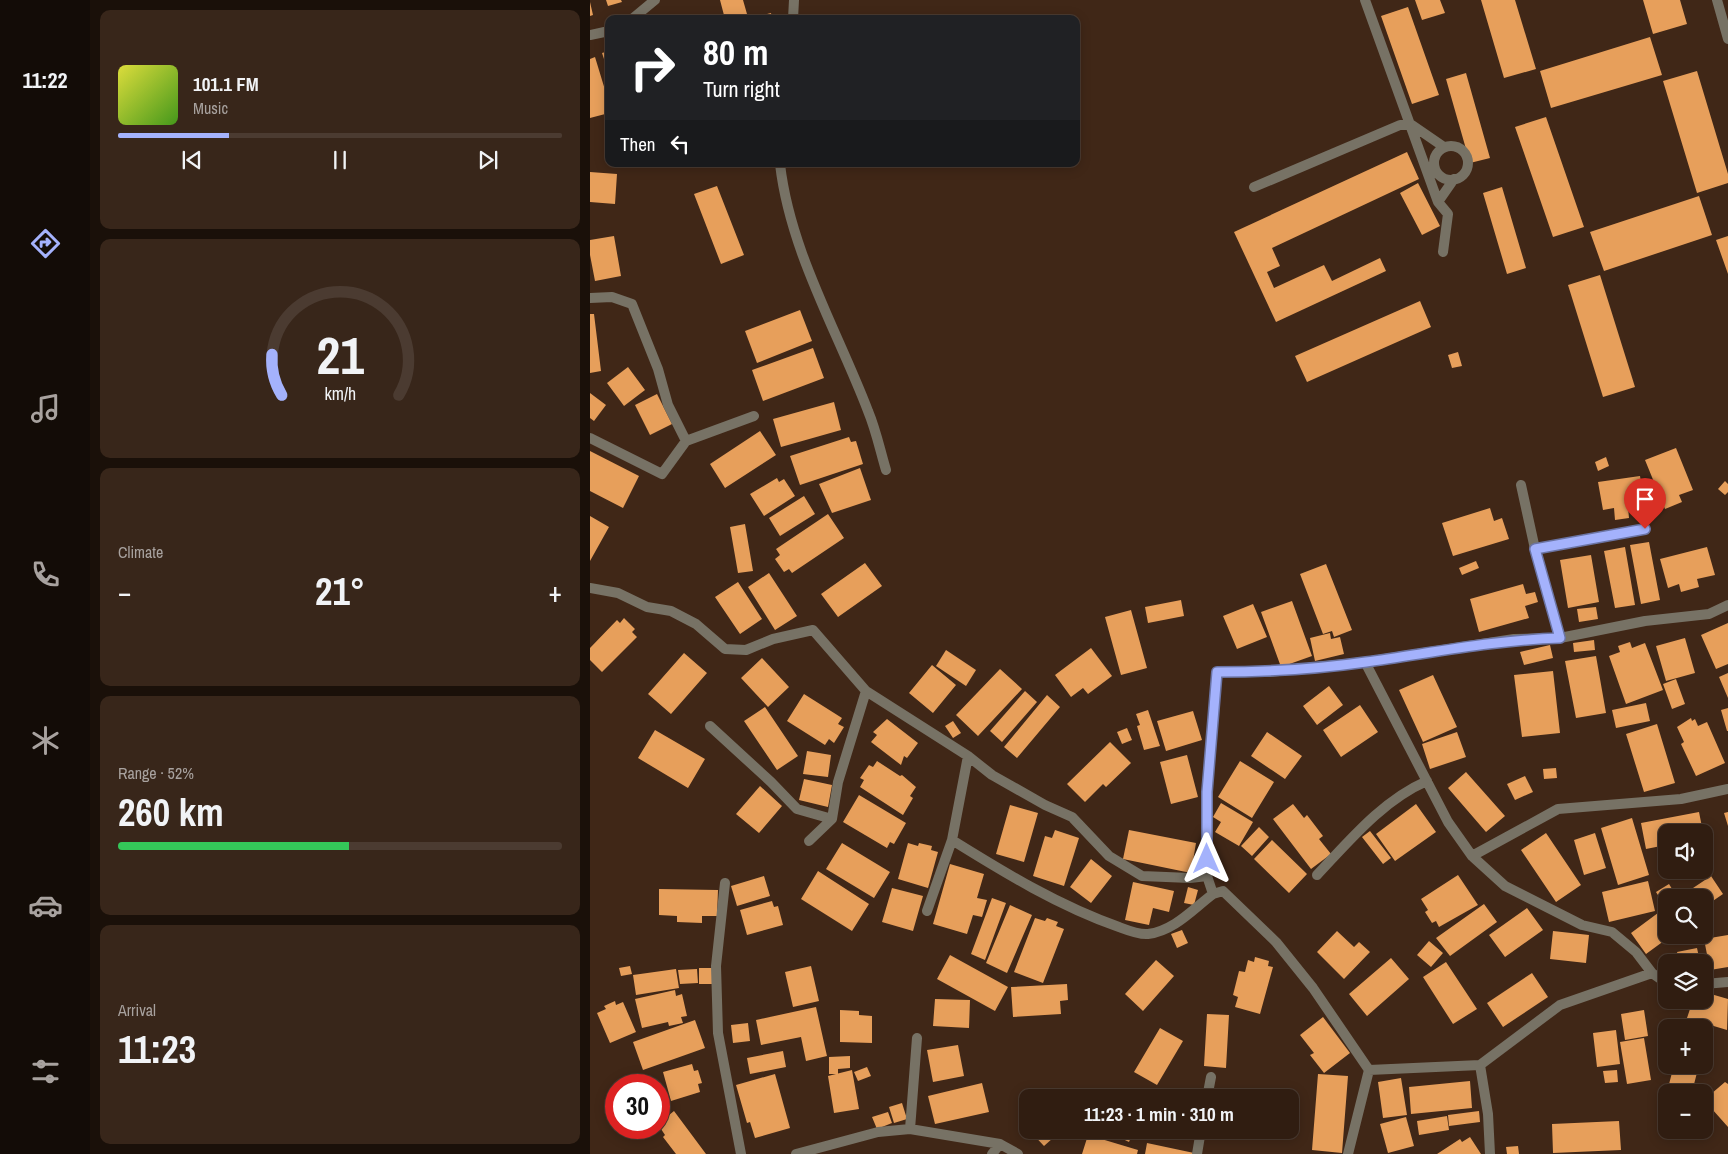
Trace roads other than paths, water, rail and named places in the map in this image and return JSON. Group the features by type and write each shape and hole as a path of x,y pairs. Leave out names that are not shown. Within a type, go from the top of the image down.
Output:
{"street":[{"path":"637,15 655,0"},
{"path":"793,15 794,0"},
{"path":"1365,0 1412,125 1438,202 1448,214 1443,252"},
{"path":"1717,0 1728,39"},
{"path":"590,35 605,32"},
{"path":"1254,187 1400,125 1412,125 1444,147"},
{"path":"1438,202 1454,179 1464,173 1467,166 1467,158 1460,148 1444,147 1436,156 1435,167 1442,177 1454,179"},
{"path":"780,167 784,193 819,300 869,412 886,470"},
{"path":"590,298 612,297 632,304 658,369 668,405 686,441"},
{"path":"590,438 662,474 686,441 754,416"},
{"path":"1522,485 1535,549 1560,638"},
{"path":"1535,549 1645,529"},
{"path":"590,588 618,593 647,607 672,611 696,624 725,649 746,650 773,639 813,630 866,692 968,756 992,775 1045,806 1072,817 1109,856 1142,876 1190,878 1207,876"},
{"path":"1213,894 1207,876 1207,792 1217,672 1269,672 1365,662 1514,640 1560,638 1645,621 1709,614 1728,605"},
{"path":"1365,662 1448,822 1472,856 1505,886 1582,925 1612,932 1636,952 1652,973 1658,977"},
{"path":"809,841 832,819 838,782 866,692"},
{"path":"710,726 771,782 797,809 832,819"},
{"path":"928,911 952,840 968,756"},
{"path":"1317,874 1365,825 1406,790 1427,781"},
{"path":"1472,856 1558,809 1681,800 1728,789"},
{"path":"952,840 1052,898 1110,924 1140,933 1147,934 1176,924 1213,894 1223,891 1276,942 1313,988 1369,1070 1348,1154"},
{"path":"725,883 716,966 718,1033 741,1154"},
{"path":"1369,1070 1480,1065 1560,1006 1652,973"},
{"path":"1713,983 1728,982"},
{"path":"910,1128 917,1038"},
{"path":"1480,1065 1488,1114 1490,1154"},
{"path":"1209,1089 1211,1077"},
{"path":"796,1154 878,1132 910,1128 1000,1144 1018,1154"},
{"path":"1197,1154 1200,1139"},
{"path":"992,1154 1000,1144"}]}
